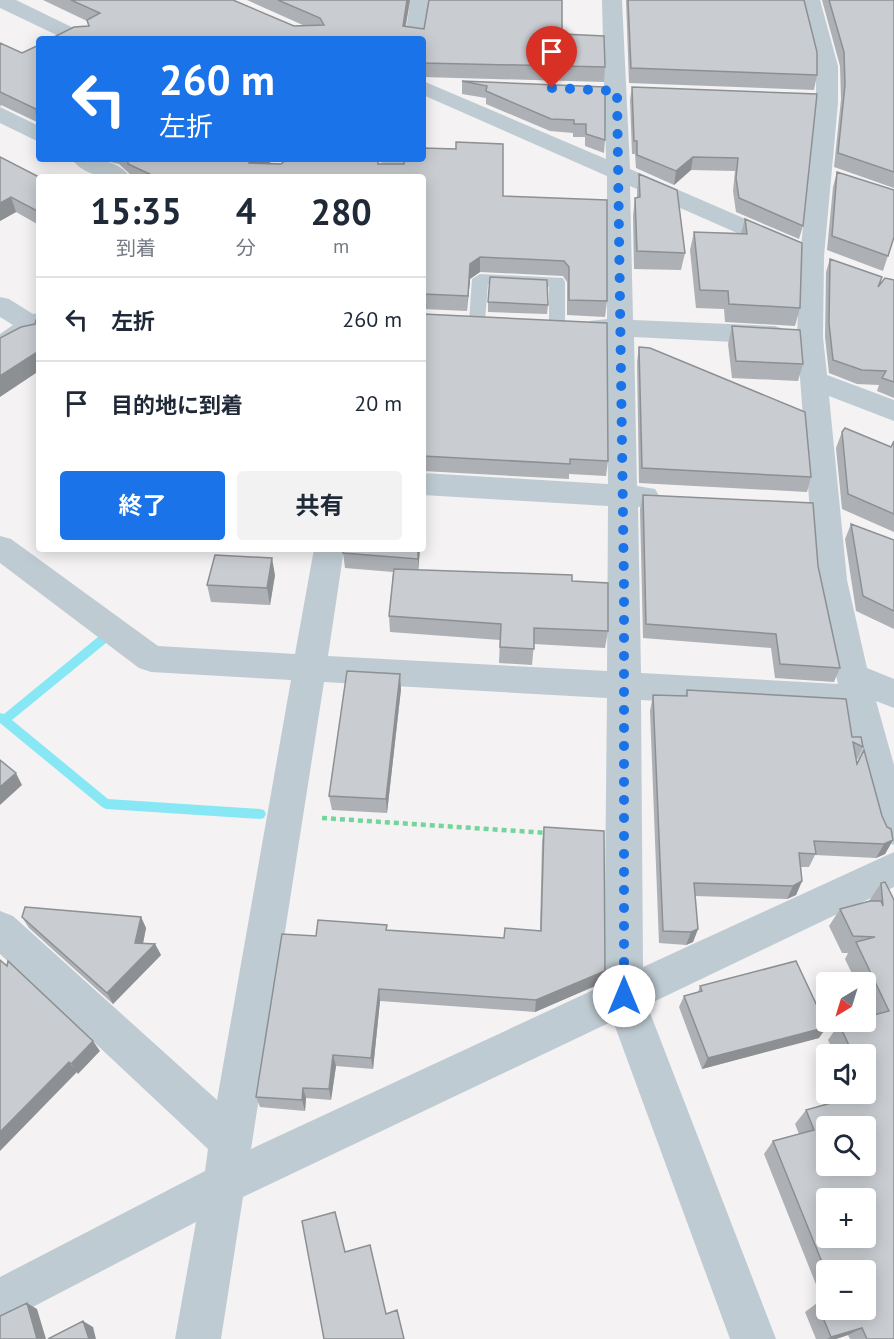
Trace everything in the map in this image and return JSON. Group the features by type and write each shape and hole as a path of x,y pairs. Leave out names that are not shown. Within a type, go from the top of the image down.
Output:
{"street":[{"path":"415,36 420,0"},
{"path":"612,0 617,91 621,328 624,996 753,1339"},
{"path":"788,2 810,1 827,66 831,176 822,260 810,337 816,509 855,688 894,829"},
{"path":"5,3 75,36"},
{"path":"426,88 444,84 467,85"},
{"path":"426,88 822,260"},
{"path":"804,98 828,99"},
{"path":"0,114 36,133"},
{"path":"90,162 112,174"},
{"path":"0,305 36,324"},
{"path":"546,325 810,337"},
{"path":"0,346 36,326"},
{"path":"813,380 894,411"},
{"path":"426,484 670,498"},
{"path":"816,509 854,529"},
{"path":"0,547 151,659 623,686 855,688 894,694"},
{"path":"198,1339 328,552"},
{"path":"0,1301 225,1184 894,869"},
{"path":"0,929 231,1141"}],"lane":[{"path":"478,321 480,279 557,282 546,325"}],"path":[{"path":"285,816 554,833"}],"building":[{"path":"71,0 233,0 294,26 324,25 320,18 278,0 407,0 403,26 424,29 429,0 562,0 562,34 604,36 605,67 426,63 426,36 56,36 74,27 89,26 87,20 100,13"},
{"path":"628,0 804,0 817,52 817,75 631,68"},
{"path":"829,0 894,0 894,172 838,153 845,85 844,52"},
{"path":"0,43 22,53 36,46 36,109 0,92"},
{"path":"462,81 605,87 605,140 586,134 586,124 574,124 574,120 551,119 486,91 487,86"},
{"path":"632,87 817,94 803,226 739,198 736,178 738,158 693,157 676,171 637,155 637,141 634,141"},
{"path":"456,142 503,144 503,196 607,200 607,301 569,300 569,267 564,261 480,257 470,264 468,296 426,294 426,174 150,174 128,164 128,162 281,164 283,162 378,162 378,164 404,164 404,162 426,162 426,148 456,149"},
{"path":"0,157 36,175 36,210 11,197 0,203"},
{"path":"837,172 894,190 894,237 888,256 832,236"},
{"path":"639,174 677,190 685,253 637,251 635,198 640,197"},
{"path":"745,219 802,243 800,308 729,304 728,291 700,290 694,232 747,234"},
{"path":"830,259 882,277 878,287 885,278 894,280 894,382 882,378 886,371 862,370 833,360 829,323"},
{"path":"490,277 547,280 548,305 488,302"},
{"path":"426,314 607,323 608,461 570,459 570,464 426,456"},
{"path":"36,320 36,353 0,376 0,338 21,327 35,324"},
{"path":"732,326 800,330 803,364 736,361"},
{"path":"639,347 650,348 805,412 811,477 642,468"},
{"path":"845,428 891,447 894,441 894,514 848,494 842,432"},
{"path":"643,495 813,503 818,566 840,668 780,664 776,634 646,624"},
{"path":"851,524 894,540 894,611 863,596"},
{"path":"418,552 418,559 343,553"},
{"path":"215,555 272,558 267,588 207,585"},
{"path":"394,569 572,575 572,581 608,583 608,631 534,628 534,649 500,647 501,624 389,616"},
{"path":"347,671 400,674 386,799 329,796"},
{"path":"687,690 846,699 852,737 861,737 863,747 853,742 857,764 864,750 882,816 887,827 891,829 893,840 884,844 814,841 816,854 799,853 802,881 793,886 694,883 698,929 691,932 663,931 653,695 687,696"},
{"path":"0,760 16,773 0,787"},
{"path":"544,827 604,831 605,971 536,1000 379,989 371,1058 333,1055 329,1089 303,1088 302,1100 256,1097 282,934 316,936 318,920 387,925 386,930 504,938 505,928 541,931"},
{"path":"885,882 894,900 894,1339 867,1339 862,1328 831,1337 824,1320 876,1320 876,1260 821,1260 816,1248 876,1248 876,1188 816,1188 816,1247 773,1141 814,1130 806,1110 827,1104 876,1104 876,1044 848,1044 843,1032 876,1032 876,1014 889,1011 876,984 876,972 870,972 856,942 875,937 853,936 840,909 870,901 881,901 883,906 881,883"},
{"path":"25,907 141,917 135,943 155,944 107,993 22,917"},
{"path":"0,960 7,966 8,961 93,1041 0,1132"},
{"path":"796,961 816,1004 816,1030 708,1058 684,996 702,991 700,986"},
{"path":"335,1212 345,1252 370,1245 386,1314 397,1310 404,1339 324,1339 302,1221"},
{"path":"27,1303 37,1339 0,1339 0,1316"},
{"path":"83,1321 89,1339 48,1339"}],"waterway":[{"path":"4,720 102,640"},
{"path":"0,717 106,804 260,814"}],"route":[{"path":"552,88 617,91 624,587 624,996"}]}
